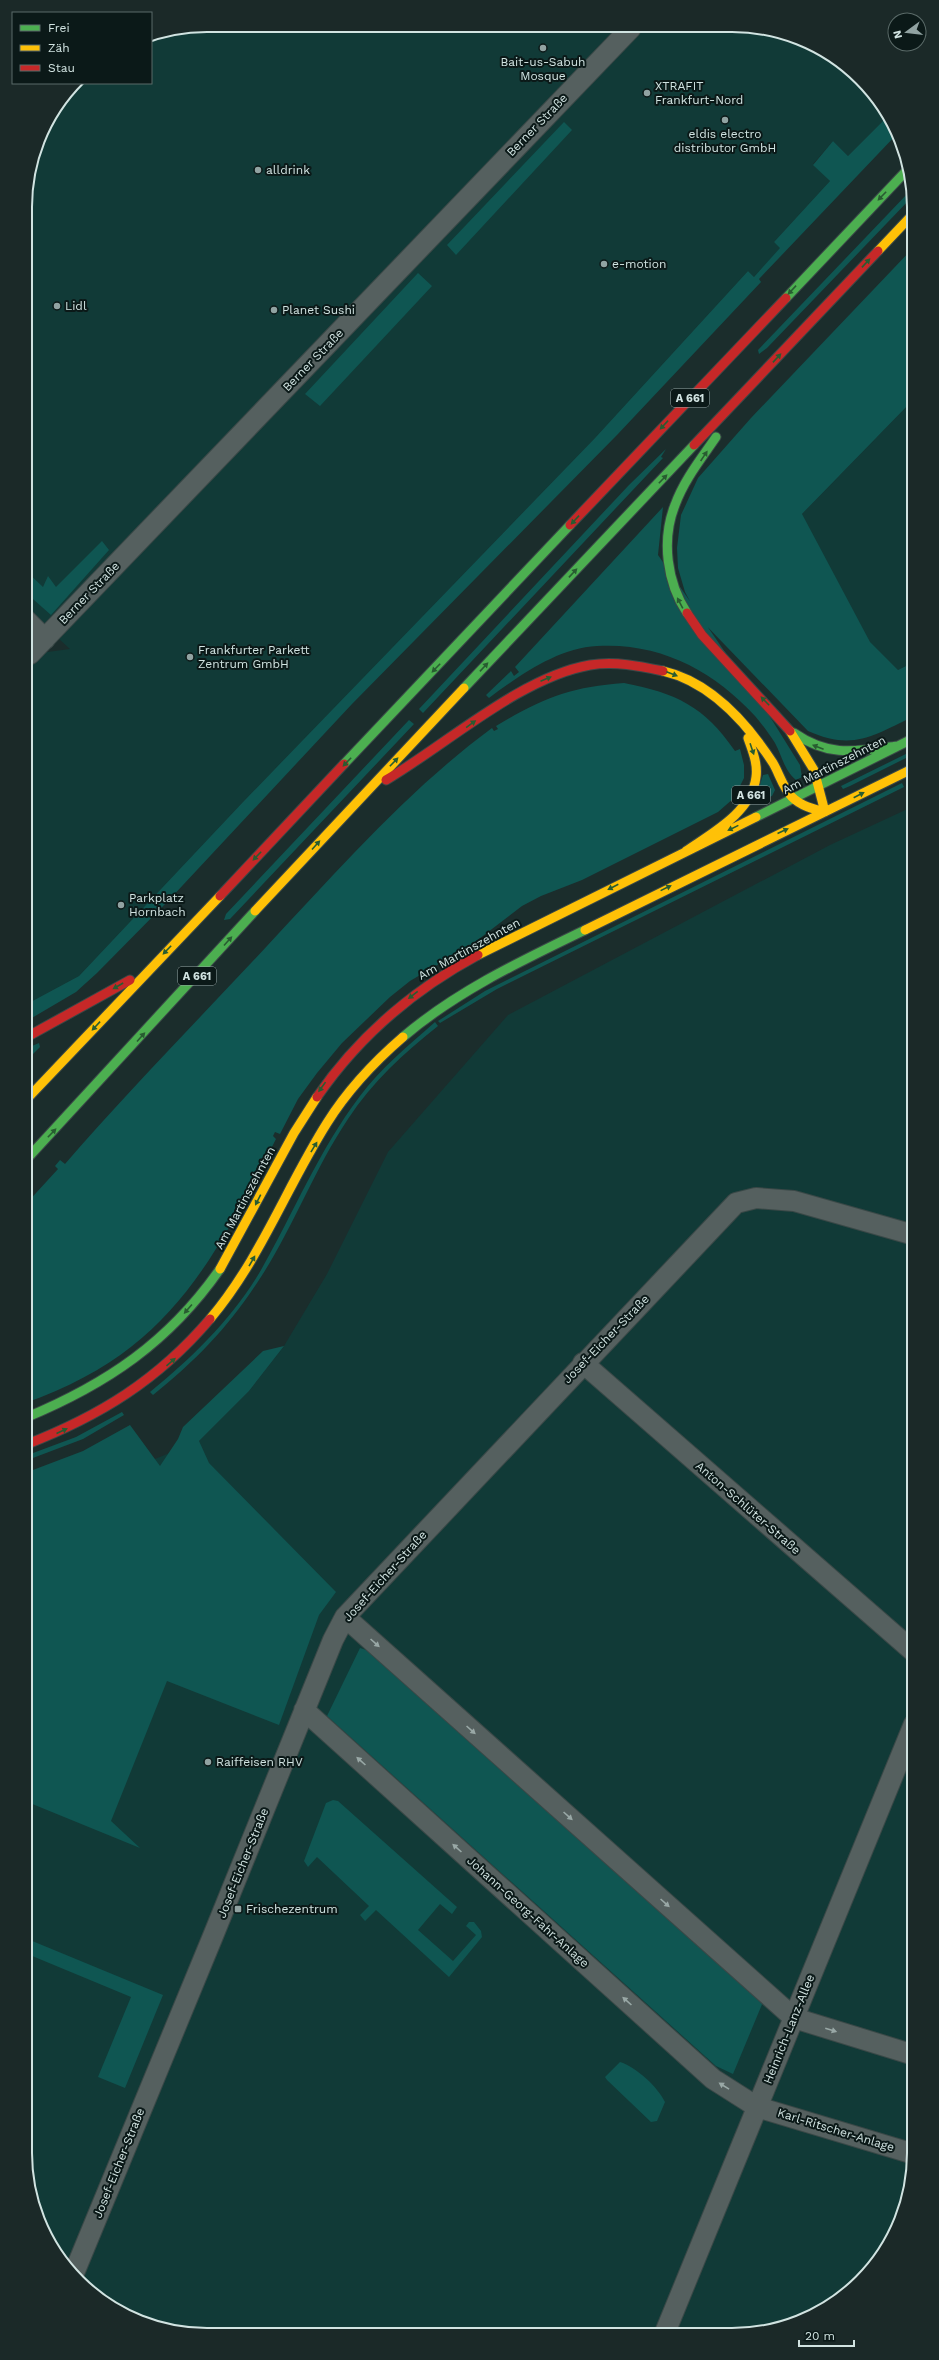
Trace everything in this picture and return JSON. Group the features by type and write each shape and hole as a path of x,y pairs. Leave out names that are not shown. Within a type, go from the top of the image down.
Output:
{"main road":[{"name":"A 661","path":"32,1094 904,173"},
{"name":"A 661","path":"32,1154 75,1110 367,790 907,220"},
{"name":"A 661","path":"750,387 681,492 672,515 667,539 666,560 676,596 694,626 710,646 768,704 790,730 807,756 820,786 824,812"},
{"name":"A 661","path":"367,790 405,770 440,748 511,696 563,672 587,666 626,662 665,671 688,680 736,714 756,738 793,799"},
{"name":"A 661","path":"686,851 741,809 749,800 754,789 756,766 754,753 736,714"},
{"name":"A 661","path":"790,730 805,742 830,752 898,746"},
{"name":"Am Martinszehnten","path":"32,1415 76,1397 131,1364 163,1337 209,1284 226,1259 283,1152 321,1088 366,1035 393,1011 424,988 486,950 820,786 907,742"},
{"path":"32,1442 78,1423 136,1390 159,1372 196,1338 240,1283 267,1236 310,1152 337,1108 378,1058 410,1029 464,991 498,973 760,842 907,771"},
{"path":"793,799 807,807 824,812"},
{"name":"A 661","path":"32,1034 152,967"}],"street":[{"name":"Berner Straße","path":"32,652 627,32"},
{"path":"32,627 45,639"},
{"name":"Josef-Eicher-Straße","path":"76,2269 304,1710 333,1640 345,1617 583,1363 736,1203 756,1198 794,1201 907,1233"},
{"name":"Anton-Schlüter-Straße","path":"583,1363 907,1646"},
{"path":"345,1617 794,2018 907,2053"},
{"name":"Johann-Georg-Fahr-Anlage","path":"304,1710 713,2079 757,2107"},
{"name":"Heinrich-Lanz-Allee","path":"667,2328 907,1741"},
{"name":"Karl-Ritscher-Anlage","path":"757,2107 907,2152"}],"shaded area":[{"path":"196,32 743,32 766,35 788,41 820,55 839,68 856,83 878,110 884,120 848,156 833,141 813,164 830,181 774,242 781,248 754,277 748,271 595,438 243,802 79,976 32,1001 32,654 70,649 32,614 32,196 35,173 45,140 55,119 68,100 82,84 152,84 152,41 173,35"},
{"path":"884,120 893,138 759,279 761,282 617,435 352,704 169,900 97,973 76,992 32,1018 32,1001 79,976 243,802 595,438 748,271 754,277 780,248 774,242 830,181 813,165 833,141 848,156"},
{"path":"564,122 572,130 456,255 447,245"},
{"path":"907,194 907,202 767,348 759,354 758,350"},
{"path":"907,254 907,406 802,514 870,642 898,670 907,666 907,720 874,735 851,740 838,740 808,731 699,618 685,592 678,568 677,548 681,515 698,478 751,418"},
{"path":"418,273 432,286 320,406 305,394"},
{"path":"907,406 907,666 898,670 771,546"},
{"path":"666,449 661,457 663,458 423,713 419,709 629,485"},
{"path":"663,507 658,555 772,720 800,765 802,777 796,780 792,776 786,767 775,743 760,722 739,700 722,686 704,673 684,663 664,655 642,649 620,646 597,646 568,652 540,664 513,680 489,698 486,695 511,671 514,676 519,672 515,667"},
{"path":"102,541 109,550 51,615 32,598 32,577 43,587 48,576 56,587"},
{"path":"624,683 642,687 674,697 700,712 712,723 735,751 740,749 744,765 744,778 734,798 718,812 582,880 541,896 522,906 471,945 410,981 390,997 342,1043 298,1099 280,1134 275,1132 273,1136 276,1139 229,1226 206,1265 180,1300 150,1331 115,1358 74,1382 32,1400 32,1197 58,1169 55,1166 60,1160 65,1164 140,1081 347,860 431,778 492,728 494,731 498,729 496,726 513,716 543,701 557,696 588,687"},
{"path":"409,720 414,724 230,919 224,920 226,914"},
{"path":"907,753 907,758 850,786 843,789 841,786"},
{"path":"768,774 775,790 772,796 763,799 756,797 763,775"},
{"path":"902,783 904,787 497,989 440,1023 438,1021 485,991"},
{"path":"907,809 907,2164 904,2187 894,2220 884,2240 871,2260 856,2277 839,2292 820,2305 799,2315 755,2327 196,2328 173,2325 151,2319 119,2305 100,2292 83,2277 61,2250 45,2220 33,2176 32,1509 199,1441 249,1391 284,1346 327,1274 388,1152 508,1015 830,845"},
{"path":"435,1022 438,1026 389,1069 357,1105 335,1139 270,1263 246,1300 210,1344 183,1370 153,1395 150,1392 197,1351 225,1320 250,1288 273,1248 319,1159 360,1096 386,1067"},
{"path":"39,1043 40,1047 32,1055 32,1046"},
{"path":"284,1346 249,1391 199,1441 209,1463 336,1592 319,1615 279,1725 167,1681 111,1821 140,1848 32,1804 32,1470 83,1451 130,1425 160,1466 178,1439 183,1427 263,1351"},
{"path":"122,1412 124,1415 83,1439 32,1458 32,1453 76,1437"},
{"path":"360,1648 373,1652 763,2002 733,2074 716,2066 327,1716"},
{"path":"333,1800 338,1801 457,1907 452,1914 440,1904 418,1930 453,1961 476,1935 466,1926 469,1922 474,1922 481,1931 482,1937 449,1977 376,1910 365,1921 360,1915 369,1906 317,1857 308,1867 304,1861 326,1803"},
{"path":"32,1941 163,1995 125,2088 98,2077 131,1997 32,1956"},
{"path":"620,2062 633,2068 646,2078 662,2096 665,2102 657,2121 651,2122 605,2077"}],"traffic: fast":[{"path":"786,298 904,173"},
{"path":"687,613 680,601 671,575 667,547 668,532 675,505 683,487 716,437"},
{"path":"464,688 694,445"},
{"path":"344,764 570,525"},
{"path":"794,733 807,741 820,746 844,751 870,750 898,746"},
{"path":"756,817 907,742"},
{"path":"32,1153 255,911"},
{"path":"403,1037 424,1020 467,991 537,953 585,930"},
{"path":"32,1415 83,1391 134,1358 158,1339 180,1318 220,1269"}],"traffic: slow":[{"path":"878,251 907,220"},
{"path":"663,671 680,676 697,684 726,706 752,733 763,748 792,797 803,805 825,812 814,770 790,731"},
{"path":"255,911 464,688"},
{"path":"686,851 719,829 739,811 747,801 753,789 756,777 754,757 748,738"},
{"path":"585,930 907,771"},
{"path":"478,955 756,817"},
{"path":"32,1094 220,896"},
{"path":"210,1319 244,1273 312,1148 335,1111 362,1077 403,1037"},
{"path":"220,1269 294,1133 317,1097"}],"traffic: jam":[{"path":"694,445 878,251"},
{"path":"570,525 786,298"},
{"path":"687,613 702,635 790,731"},
{"path":"386,780 511,697 564,672 599,664 618,664 663,671"},
{"path":"220,896 344,764"},
{"path":"317,1097 351,1054 369,1034 389,1016 431,983 478,955"},
{"path":"32,1034 130,980"},
{"path":"32,1442 78,1422 126,1394 170,1360 210,1319"}],"place":[{"name":"Bait-us-Sabuh Mosque","path":"543,48"},
{"name":"XTRAFIT Frankfurt-Nord","path":"647,93"},
{"name":"eldis electro distributor GmbH","path":"725,120"},
{"name":"alldrink","path":"258,170"},
{"name":"e-motion","path":"604,264"},
{"name":"Lidl","path":"57,306"},
{"name":"Planet Sushi","path":"274,310"},
{"name":"Frankfurter Parkett Zentrum GmbH","path":"190,657"},
{"name":"Parkplatz Hornbach","path":"121,905"},
{"name":"Raiffeisen RHV","path":"208,1762"},
{"name":"Frischezentrum","path":"238,1909"}]}
